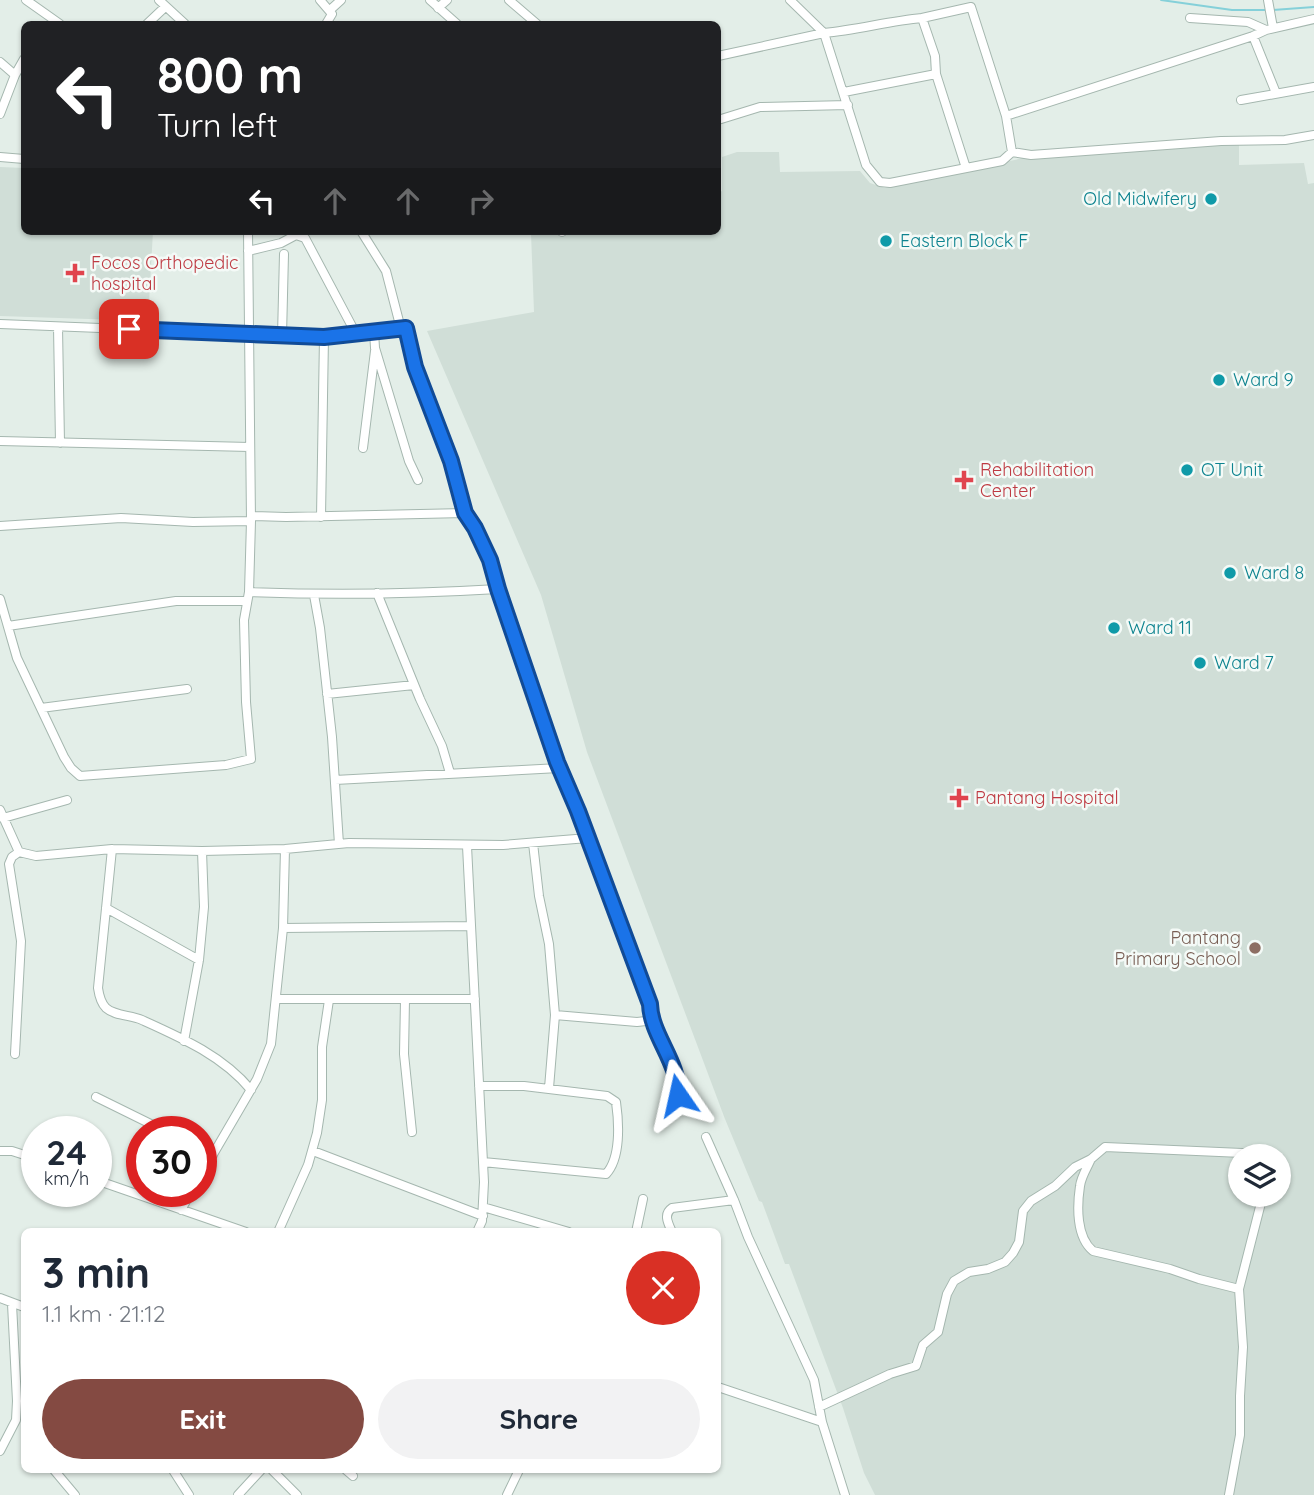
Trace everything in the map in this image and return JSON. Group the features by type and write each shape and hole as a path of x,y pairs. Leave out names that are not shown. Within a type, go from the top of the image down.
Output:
{"street":[{"path":"26,0 55,21"},
{"path":"320,0 332,14 329,21"},
{"path":"330,10 341,0"},
{"path":"430,0 454,21"},
{"path":"439,8 447,0"},
{"path":"509,0 534,21"},
{"path":"795,2 824,33 866,165 880,182 890,183 1002,161 1012,152 1044,154 1221,141 1285,140 1314,135"},
{"path":"149,21 162,3 182,21"},
{"path":"721,55 824,33 922,18 970,4 1006,116 1012,152"},
{"path":"1269,7 1269,29"},
{"path":"41,12 42,21"},
{"path":"922,18 935,56 936,74 966,168"},
{"path":"1191,18 1248,22 1269,29"},
{"path":"1006,116 1269,29 1314,19"},
{"path":"1254,36 1276,93"},
{"path":"0,62 15,75"},
{"path":"0,114 21,64"},
{"path":"844,92 936,74"},
{"path":"1241,100 1314,86"},
{"path":"721,119 760,107 848,105"},
{"path":"0,157 21,159"},
{"path":"0,599 17,658 64,757 80,776 249,761 252,756 246,702 244,621 248,596 251,519 248,235"},
{"path":"248,251 281,243 296,235 305,238 355,332"},
{"path":"364,235 386,271 401,329"},
{"path":"282,336 284,254"},
{"path":"0,324 324,337 406,328 415,367 451,461 465,513 490,560 559,768 650,1004 651,1015 677,1076 678,1095"},
{"path":"58,327 60,443"},
{"path":"363,448 375,348 374,331"},
{"path":"321,517 324,337"},
{"path":"375,348 409,461 418,480"},
{"path":"0,442 250,447"},
{"path":"0,526 121,518 192,522 465,513"},
{"path":"8,626 176,601 248,596 434,593 498,589"},
{"path":"377,593 442,746 450,773"},
{"path":"314,594 327,694 339,844"},
{"path":"327,694 414,685"},
{"path":"41,708 187,689"},
{"path":"335,780 559,768"},
{"path":"19,852 2,814 67,800"},
{"path":"15,1054 21,941 9,864 12,857 19,852 36,856 112,849 202,851 285,849 339,844 467,846 588,838"},
{"path":"534,843 539,896 549,944 555,1015 549,1088"},
{"path":"467,846 483,1162 483,1212 478,1228"},
{"path":"112,849 98,988 101,1000 114,1012 139,1018 230,1067 251,1090"},
{"path":"217,1148 251,1090 271,1044 283,928 285,849"},
{"path":"184,1041 199,960 204,907 202,851"},
{"path":"106,908 199,960"},
{"path":"283,928 471,926"},
{"path":"277,999 475,999"},
{"path":"280,1228 313,1151 322,1100 322,1046 329,1000"},
{"path":"405,1000 404,1054 412,1132"},
{"path":"555,1015 637,1022 646,1021 651,1015"},
{"path":"479,1086 549,1088 613,1098 617,1112 612,1167 606,1174 483,1162"},
{"path":"96,1097 135,1116"},
{"path":"706,1137 748,1237 814,1380 822,1422 845,1495"},
{"path":"819,1407 891,1374 916,1366 923,1345 938,1332 947,1294 954,1281 969,1272 988,1269 1005,1262 1019,1242 1023,1211 1075,1167 1091,1159 1105,1147 1228,1151"},
{"path":"0,1151 21,1154"},
{"path":"313,1151 483,1212 552,1228"},
{"path":"1091,1159 1080,1185 1080,1227 1086,1246 1093,1251 1239,1289"},
{"path":"112,1186 234,1228"},
{"path":"637,1228 643,1199"},
{"path":"670,1228 666,1217 672,1208 734,1200"},
{"path":"1229,1495 1240,1435 1243,1347 1239,1289 1261,1207"},
{"path":"0,1298 21,1306"},
{"path":"0,1451 16,1420 17,1411 12,1304"},
{"path":"721,1388 822,1422"},
{"path":"57,1473 75,1495"},
{"path":"175,1473 189,1495"},
{"path":"238,1495 258,1473"},
{"path":"275,1473 297,1495"},
{"path":"508,1495 518,1473"}],"shaded area":[{"name":"Pantang Hospital","path":"1239,143 1239,165 1304,163 1308,184 1314,183 1314,1495 875,1495 864,1473 843,1408 789,1264 785,1264 762,1202 759,1201 725,1119 587,752 541,595 427,331 534,312 531,235 721,235 722,157 737,152 779,152 780,172 860,171 870,183 885,188 1028,157"},
{"name":"Focos Orthopedic hospital","path":"0,167 21,168 21,235 153,235 148,321 0,316"}],"waterway":[{"path":"1161,0 1232,10 1268,10"},
{"path":"1273,10 1314,7"}],"place":[{"name":"Old Midwifery","path":"1211,199"},
{"name":"Eastern Block F","path":"886,241"},
{"name":"Focos Orthopedic hospital","path":"75,273"},
{"name":"Ward 9","path":"1219,380"},
{"name":"OT Unit","path":"1187,470"},
{"name":"Rehabilitation Center","path":"964,480"},
{"name":"Ward 8","path":"1230,573"},
{"name":"Ward 11","path":"1114,628"},
{"name":"Ward 7","path":"1200,663"},
{"name":"Pantang Hospital","path":"959,798"},
{"name":"Pantang Primary School","path":"1255,948"}],"route":[{"path":"129,329 324,337 406,328 415,367 451,461 465,513 490,560 557,762 650,1004 651,1015 677,1076 678,1095"}]}
